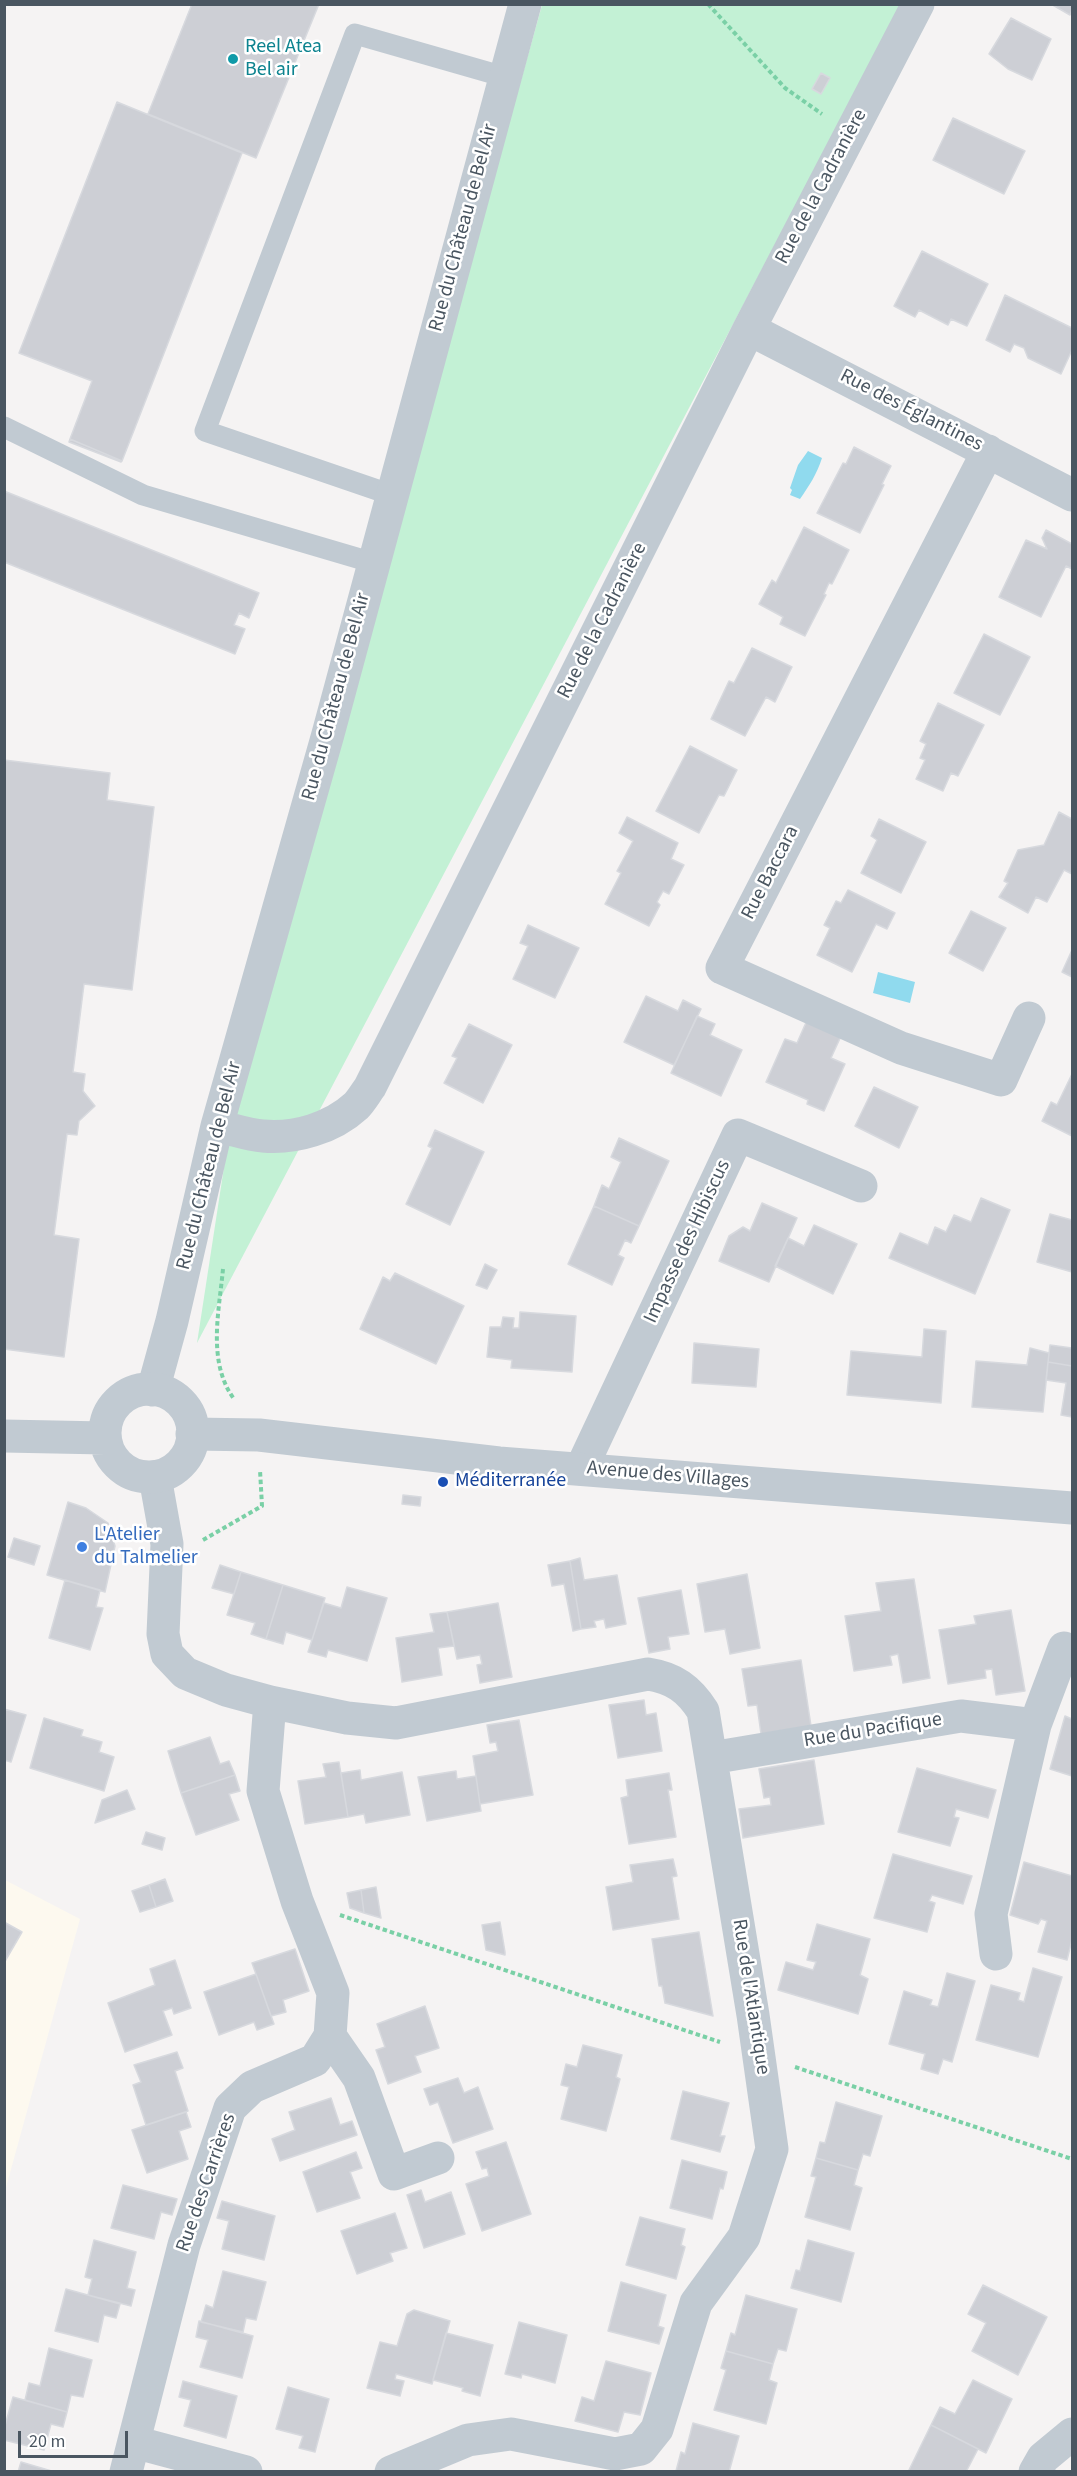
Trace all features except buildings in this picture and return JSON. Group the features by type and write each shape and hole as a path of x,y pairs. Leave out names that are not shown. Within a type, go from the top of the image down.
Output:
{"street":[{"name":"Rue du Château de Bel Air","path":"153,1390 172,1321 217,1126 374,563 525,4"},
{"name":"Rue de la Cadranière","path":"217,1126 263,1136 292,1135 323,1127 339,1119 357,1106 370,1088 749,329 918,4"},
{"name":"Rue des Églantines","path":"749,329 1072,495"},
{"name":"Rue Baccara","path":"988,451 722,968 901,1048 1001,1080 1029,1018"},
{"name":"Impasse des Hibiscus","path":"580,1469 738,1135 861,1186"},
{"path":"153,1390 166,1393 186,1410 191,1422 192,1434 185,1458 177,1467 155,1477 141,1477 127,1472 116,1463 109,1452 105,1438 106,1425 117,1402 135,1392 153,1390"},
{"name":"Avenue des Villages","path":"192,1434 259,1435 480,1461 1072,1508"},
{"path":"4,1436 105,1438"},
{"name":"Rue de l'Atlantique","path":"155,1477 167,1544 162,1634 167,1654 185,1673 226,1690 270,1702 347,1718 396,1723 648,1674 672,1680 693,1695 703,1711 772,2149 744,2237 696,2303 657,2429 641,2449 615,2454 511,2434 468,2440 391,2472"},
{"path":"996,1954 991,1914 1035,1725 1064,1648"},
{"name":"Rue des Carrières","path":"130,2457 184,2245 230,2108 252,2087 315,2060 330,2036 333,1993 297,1901 263,1791 270,1702"},
{"name":"Rue du Pacifique","path":"711,1758 961,1716 1035,1725"},
{"path":"330,2036 359,2078 394,2174 438,2158"},
{"path":"1035,2472 1043,2458 1072,2434"},
{"path":"130,2457 246,2472"}],"lane":[{"path":"392,495 205,431 356,34 505,78"},
{"path":"4,427 143,495 374,563"}],"path":[{"path":"708,4 785,88 850,134"},
{"path":"167,1544 196,1544 262,1506 258,1414 246,1412 238,1404 226,1386 219,1363 217,1326 224,1261"},
{"path":"297,1901 1072,2159"}],"shaded area":[{"path":"5,1880 80,1919 5,2191"}],"green space":[{"path":"542,5 901,5 197,1343 232,1115"}],"water":[{"path":"808,451 822,458 810,485 800,499 790,495 792,490 790,488 798,465"},
{"path":"878,972 915,982 910,1003 873,993"}],"place":[{"name":"Reel Atea Bel air","path":"233,59"},
{"name":"Méditerranée","path":"443,1482"},
{"name":"L'Atelier du Talmelier","path":"82,1547"}]}
